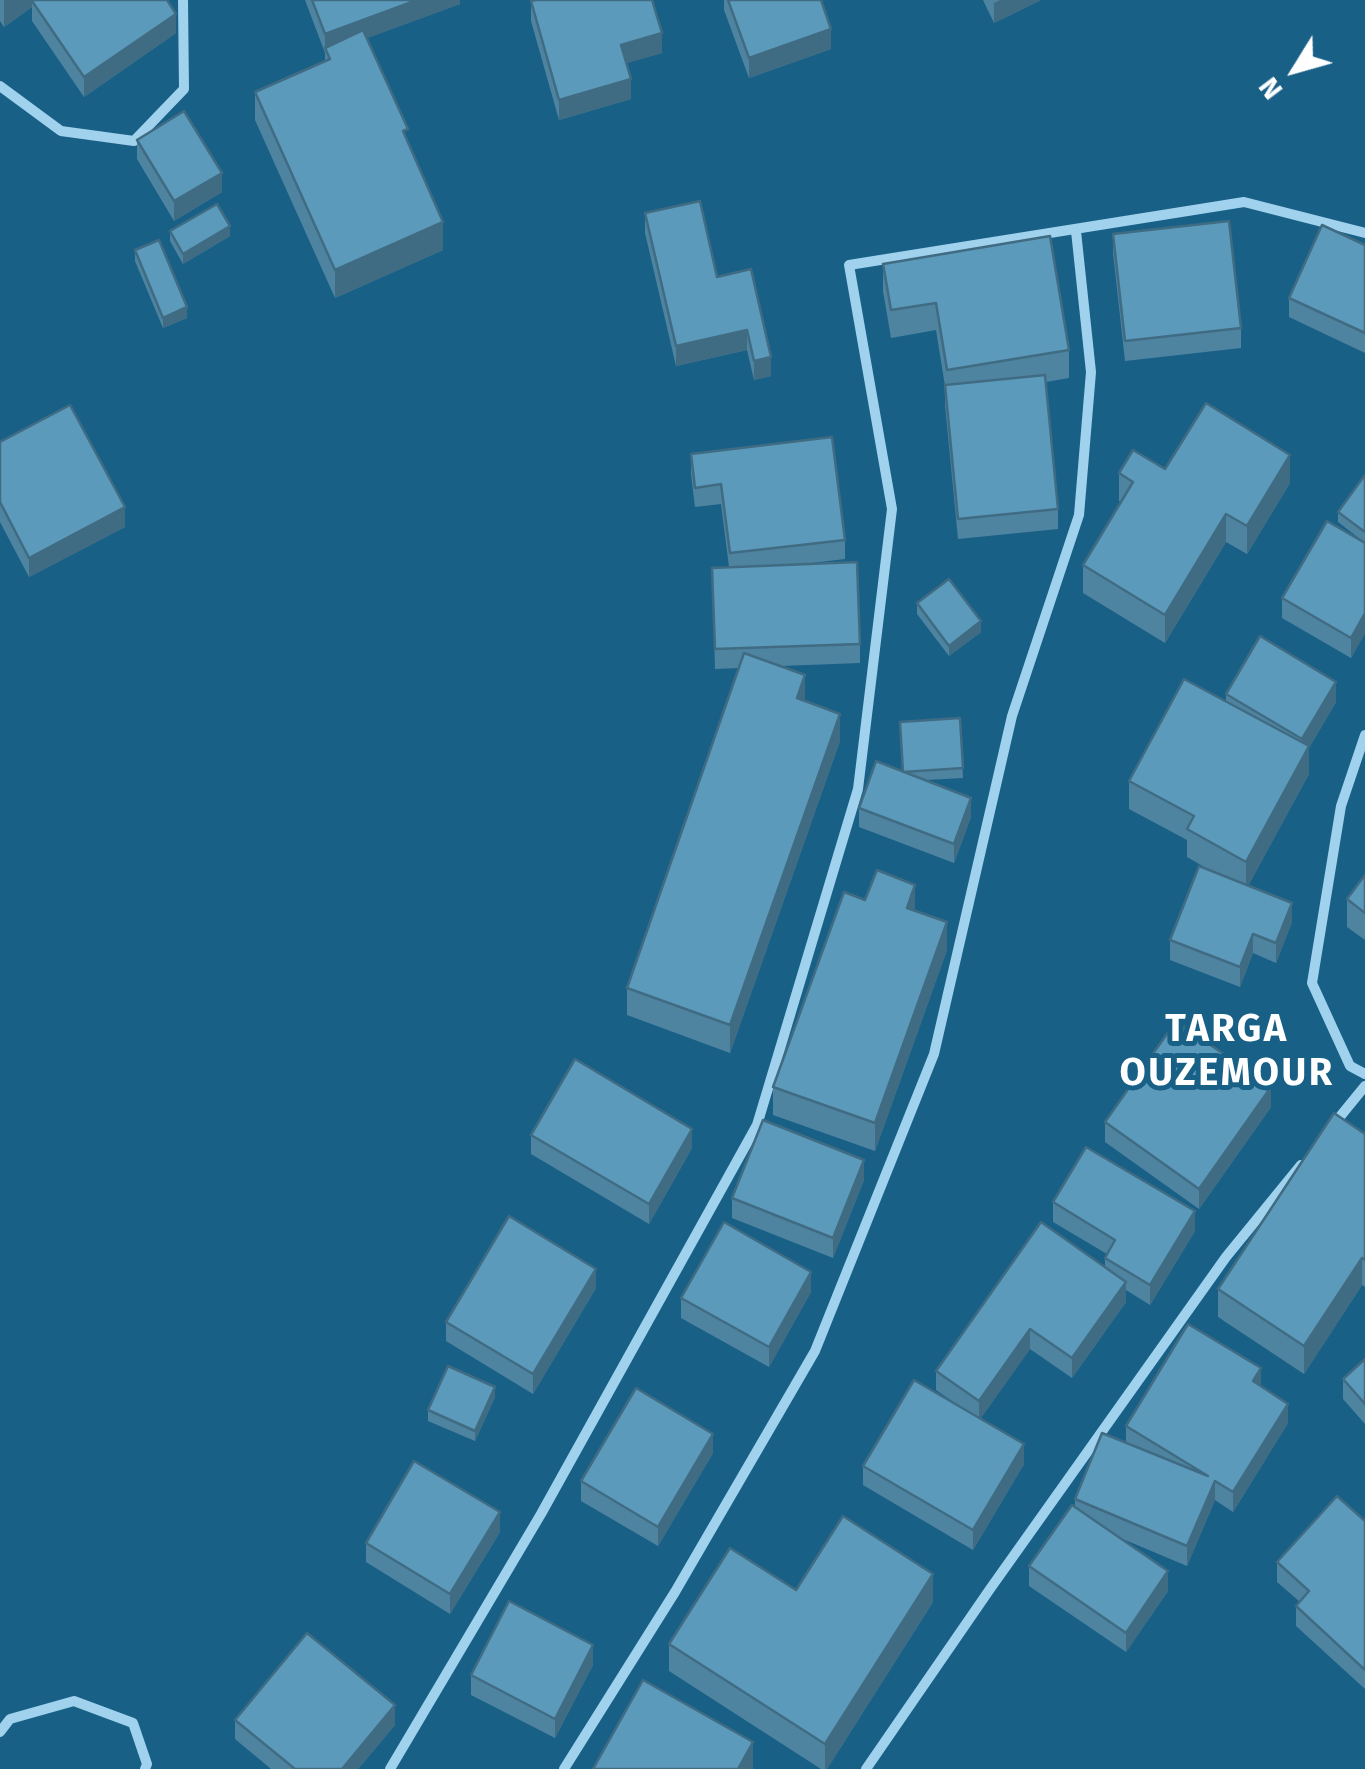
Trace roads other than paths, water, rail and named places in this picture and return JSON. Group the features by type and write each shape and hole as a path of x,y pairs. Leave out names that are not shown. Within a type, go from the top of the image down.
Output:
{"street":[{"path":"0,86 60,131 134,140 184,90 183,0"},
{"path":"390,1769 541,1514 756,1126 762,1107 858,789 892,509 849,265 1244,202 1365,233"},
{"path":"564,1769 674,1592 815,1350 934,1054 1012,716 1079,515 1091,372 1076,230"},
{"path":"1365,736 1341,806 1312,982 1350,1066 1365,1074"},
{"path":"1330,1129 1365,1086"},
{"path":"866,1769 1226,1257 1307,1158"},
{"path":"0,1732 10,1718 74,1702 133,1723 147,1764 145,1769"}],"district":[{"name":"TARGA OUZEMOUR","path":"1227,1052"}]}
